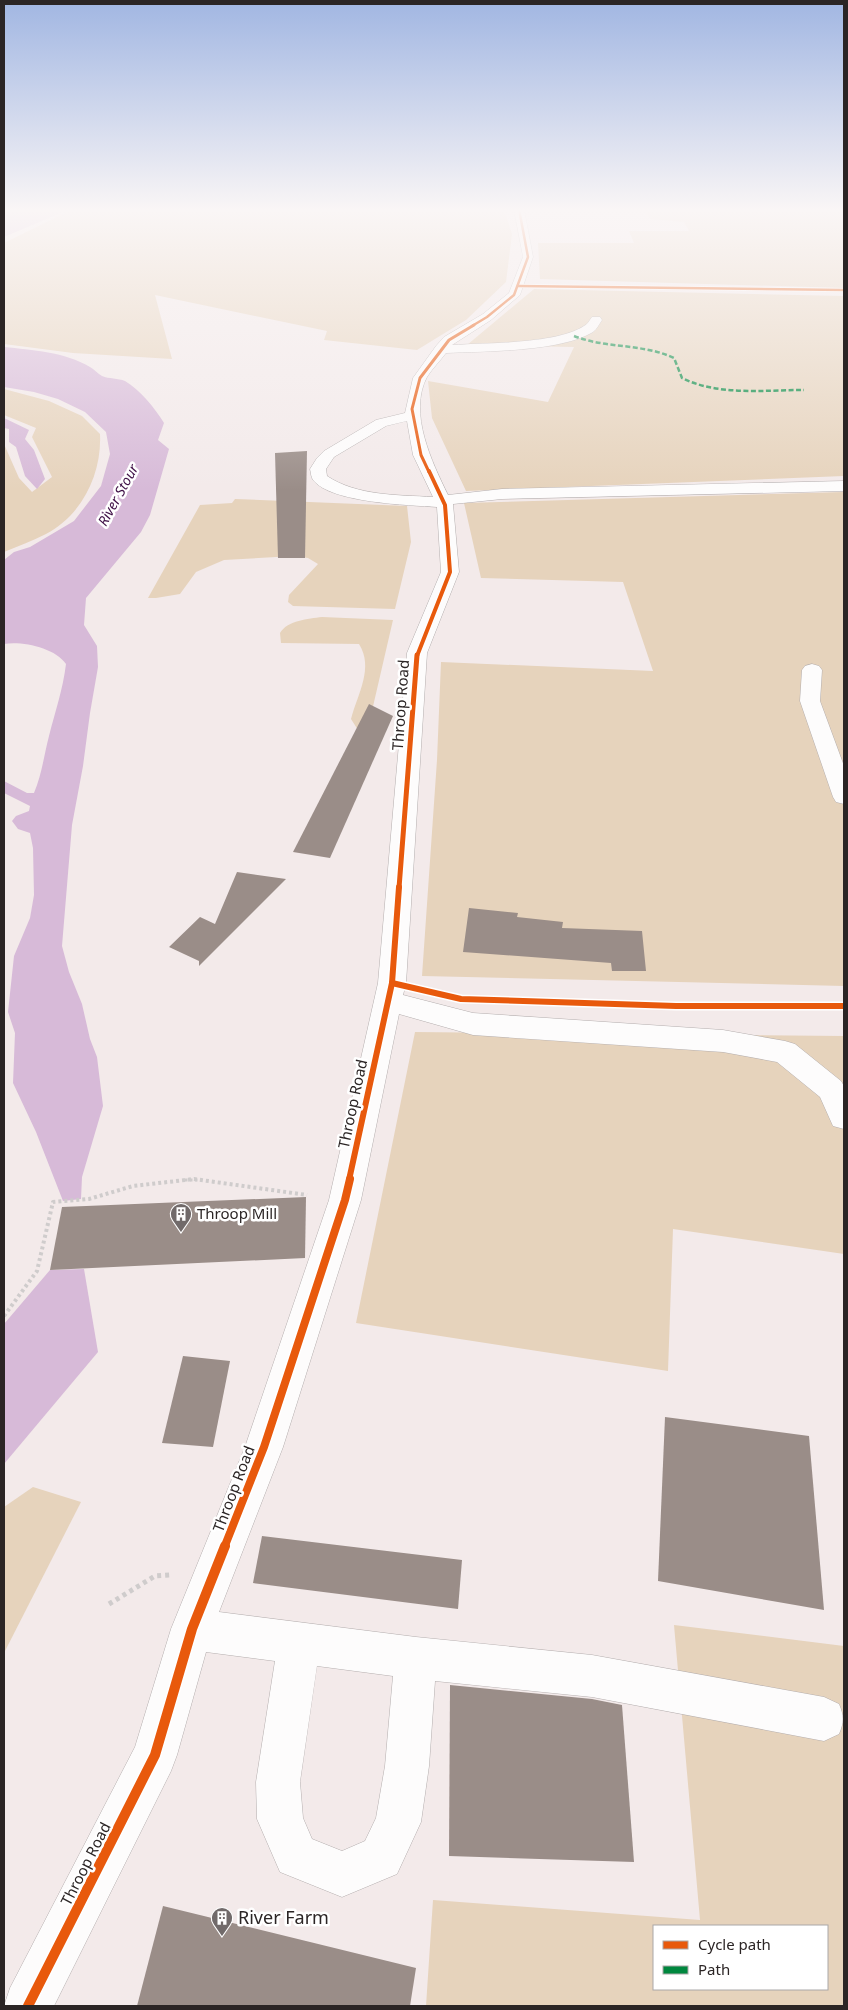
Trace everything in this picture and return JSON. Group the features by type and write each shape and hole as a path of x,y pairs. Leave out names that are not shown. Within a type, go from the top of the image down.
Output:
{"street":[{"name":"Throop Road","path":"28,2006 154,1755 192,1629 264,1447 345,1200 392,983 417,653 450,572 443,501 421,456 412,409 420,378 441,349 449,340 487,317 504,303"},
{"path":"441,349 557,340 574,336 589,329 596,320"},
{"path":"413,415 381,423 336,449 322,461 318,469 320,478 334,487 359,494 443,501 502,494 844,486"},
{"path":"812,670 810,701 844,797"},
{"path":"388,1001 473,1024 723,1041 785,1052 831,1089 844,1117"},
{"path":"192,1629 416,1658 592,1676 824,1719"},
{"path":"299,1644 278,1782 280,1819 296,1856 342,1874 381,1858 398,1822 407,1766 416,1658"}],"path":[{"path":"4,1316 37,1271 54,1202 89,1199 133,1186 194,1178 345,1200"},
{"path":"109,1604 155,1576 180,1574 212,1580"}],"shaded area":[{"path":"4,303 157,303 172,359 73,353 4,344"},
{"path":"192,303 484,303 466,320 417,350 324,340 327,331"},
{"path":"517,303 844,303 844,476 466,491 432,418 428,381 548,402 574,347 467,345"},
{"path":"4,389 49,401 82,416 100,434 100,449 93,478 87,492 70,516 46,534 4,552 4,444 19,478 32,492 52,477 32,437 36,428 4,415"},
{"path":"844,492 844,986 422,976 437,760 441,662 653,671 623,582 481,578 464,503"},
{"path":"235,499 407,506 411,542 395,609 293,606 288,602 289,595 318,564 308,558 294,556 224,560 196,572 180,594 148,598 200,505 232,503"},
{"path":"322,617 393,620 365,741 351,719 365,671 363,653 359,644 281,643 280,633 288,625"},
{"path":"415,1032 844,1036 844,1254 673,1229 668,1371 356,1323"},
{"path":"33,1487 81,1502 4,1653 4,1507"},
{"path":"674,1625 844,1646 844,2006 426,2006 433,1900 700,1920"}],"water":[{"name":"River Stour","path":"4,347 70,358 92,368 102,376 125,381 142,394 164,423 158,440 169,449 150,515 141,532 86,598 84,625 97,646 98,667 72,825 62,946 69,972 82,1004 90,1039 97,1057 103,1106 82,1177 81,1199 63,1201 36,1132 13,1083 15,1033 8,1012 14,956 30,918 34,895 33,848 30,833 18,829 12,821 16,816 29,811 30,806 4,793 4,781 27,793 34,793 41,772 66,664 61,658 38,647 12,643 4,644 4,560 14,552 30,547 74,521 101,486 110,454 106,432 85,412 58,399 34,392 4,387"},
{"path":"4,418 29,430 25,439 34,450 45,479 37,489 25,476 16,447 9,442 9,429 4,428"},
{"path":"84,1269 98,1352 4,1464 4,1324 50,1270"}],"building":[{"path":"307,451 305,558 278,558 275,453"},
{"path":"369,704 393,716 330,858 293,852"},
{"path":"237,872 286,879 199,966 199,961 169,947 200,917 215,924"},
{"path":"469,908 518,913 517,917 563,922 562,928 642,931 646,971 612,971 611,963 463,952"},
{"name":"Throop Mill","path":"306,1197 305,1258 50,1270 62,1207"},
{"path":"183,1356 230,1361 213,1447 162,1443"},
{"path":"665,1417 809,1436 824,1610 658,1581"},
{"path":"262,1536 462,1560 458,1609 253,1583"},
{"path":"450,1685 592,1699 622,1705 634,1862 449,1856"},
{"name":"River Farm","path":"163,1906 416,1968 410,2006 137,2006"}],"marked path":[{"path":"574,336 599,344 638,347 662,353 674,358 682,378 698,386 713,389 804,390"}],"cycle path":[{"path":"28,2006 155,1755 192,1629 264,1447 345,1200 392,983 417,653 450,572 445,505 421,455 412,409 420,378 449,340 487,317 504,303"},
{"path":"392,983 461,999 676,1006 844,1006"}],"place":[{"name":"Throop Mill","path":"181,1233"},
{"name":"River Farm","path":"222,1937"}]}
